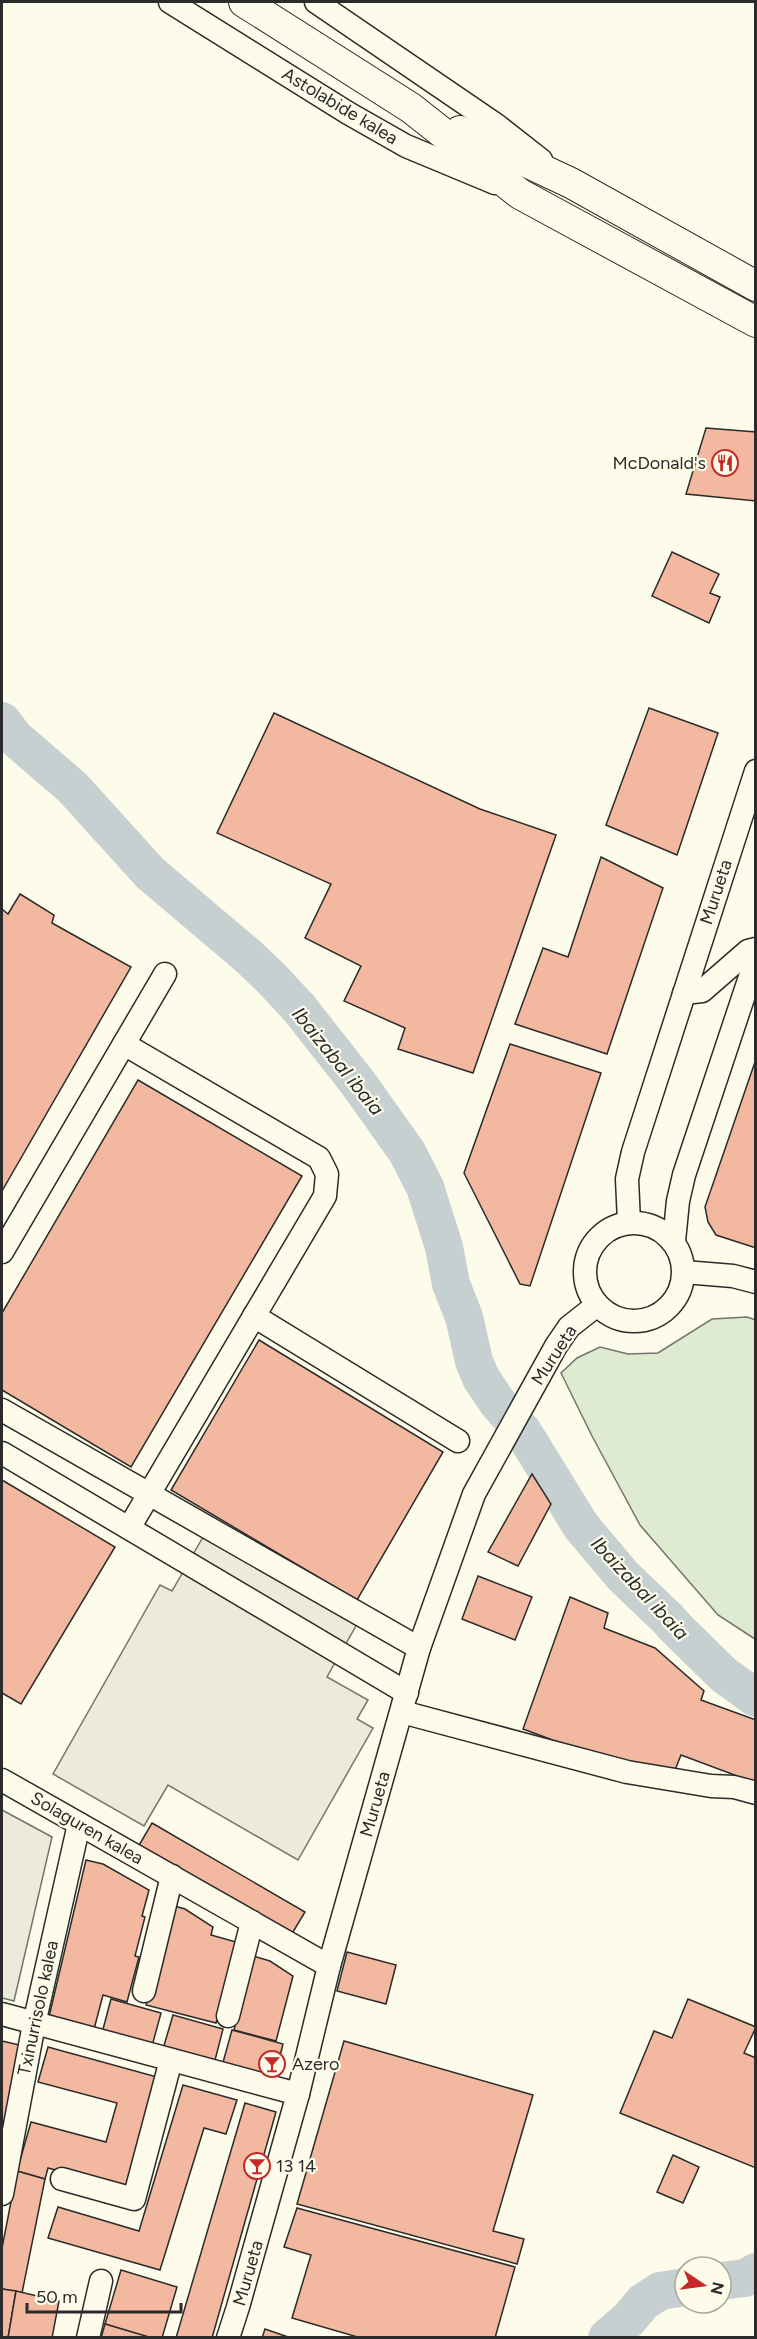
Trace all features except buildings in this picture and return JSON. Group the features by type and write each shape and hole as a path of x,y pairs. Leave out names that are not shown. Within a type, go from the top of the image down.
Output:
{"main road":[{"path":"244,2 411,108 520,194 756,322"},
{"path":"411,108 571,183 756,286"}],"street":[{"name":"Astolabide kalea","path":"170,2 348,113 406,146 520,194"},
{"path":"316,2 495,124 571,183"},
{"path":"336,2 376,34 385,49"},
{"name":"Murueta","path":"629,1222 627,1179 633,1152 756,771"},
{"path":"684,993 702,991 748,951 756,949"},
{"path":"674,1241 678,1201 684,1175 756,959"},
{"path":"2,1252 165,974"},
{"path":"124,1044 319,1158 327,1174 324,1196 129,1528"},
{"path":"629,1222 646,1224 661,1230 674,1241 681,1256 684,1272 682,1287 675,1301 665,1312 652,1319 637,1322 622,1321 608,1315 597,1305 588,1292 585,1277 586,1261 591,1247 601,1235 629,1222"},
{"path":"684,1272 733,1276 756,1282"},
{"name":"Murueta","path":"228,2337 298,2094 329,1965 419,1648 474,1494 541,1371 569,1327 597,1305"},
{"path":"254,1316 458,1441"},
{"path":"2,1410 419,1648"},
{"path":"2,1453 129,1528 404,1703 627,1773 711,1786 734,1787 756,1793"},
{"name":"Solaguren kalea","path":"2,1780 329,1965"},
{"name":"Txinurrisolo kalea","path":"2,2194 34,2024 79,1824"},
{"path":"144,1991 172,1876"},
{"path":"228,2016 252,1922"},
{"path":"2,2014 298,2094"},
{"path":"62,2180 134,2199 171,2060"},
{"path":"88,2337 101,2282"}],"green space":[{"path":"747,1317 756,1320 755,1639 718,1615 640,1525 561,1373 577,1358 600,1347 628,1354 658,1353 712,1319"}],"shaded area":[{"path":"203,1537 357,1624 327,1677 368,1700 357,1719 373,1728 298,1860 168,1785 144,1826 53,1774 160,1585 172,1591"},
{"path":"2,1810 52,1837 14,2001 2,1998"}],"waterway":[{"name":"Ibaizabal ibaia","path":"2,721 14,737 73,788 150,873 272,979 299,1008 358,1083 407,1152 425,1187 444,1247 451,1284 464,1317 474,1361 481,1378 497,1402 523,1432 581,1526 623,1576 724,1675 756,1698"},
{"path":"733,2280 745,2278 756,2272"},
{"path":"607,2338 629,2319 643,2302 660,2291 673,2289"}],"place":[{"name":"McDonald's","path":"725,463"},
{"name":"Azero","path":"272,2064"},
{"name":"13 14","path":"257,2166"}]}
